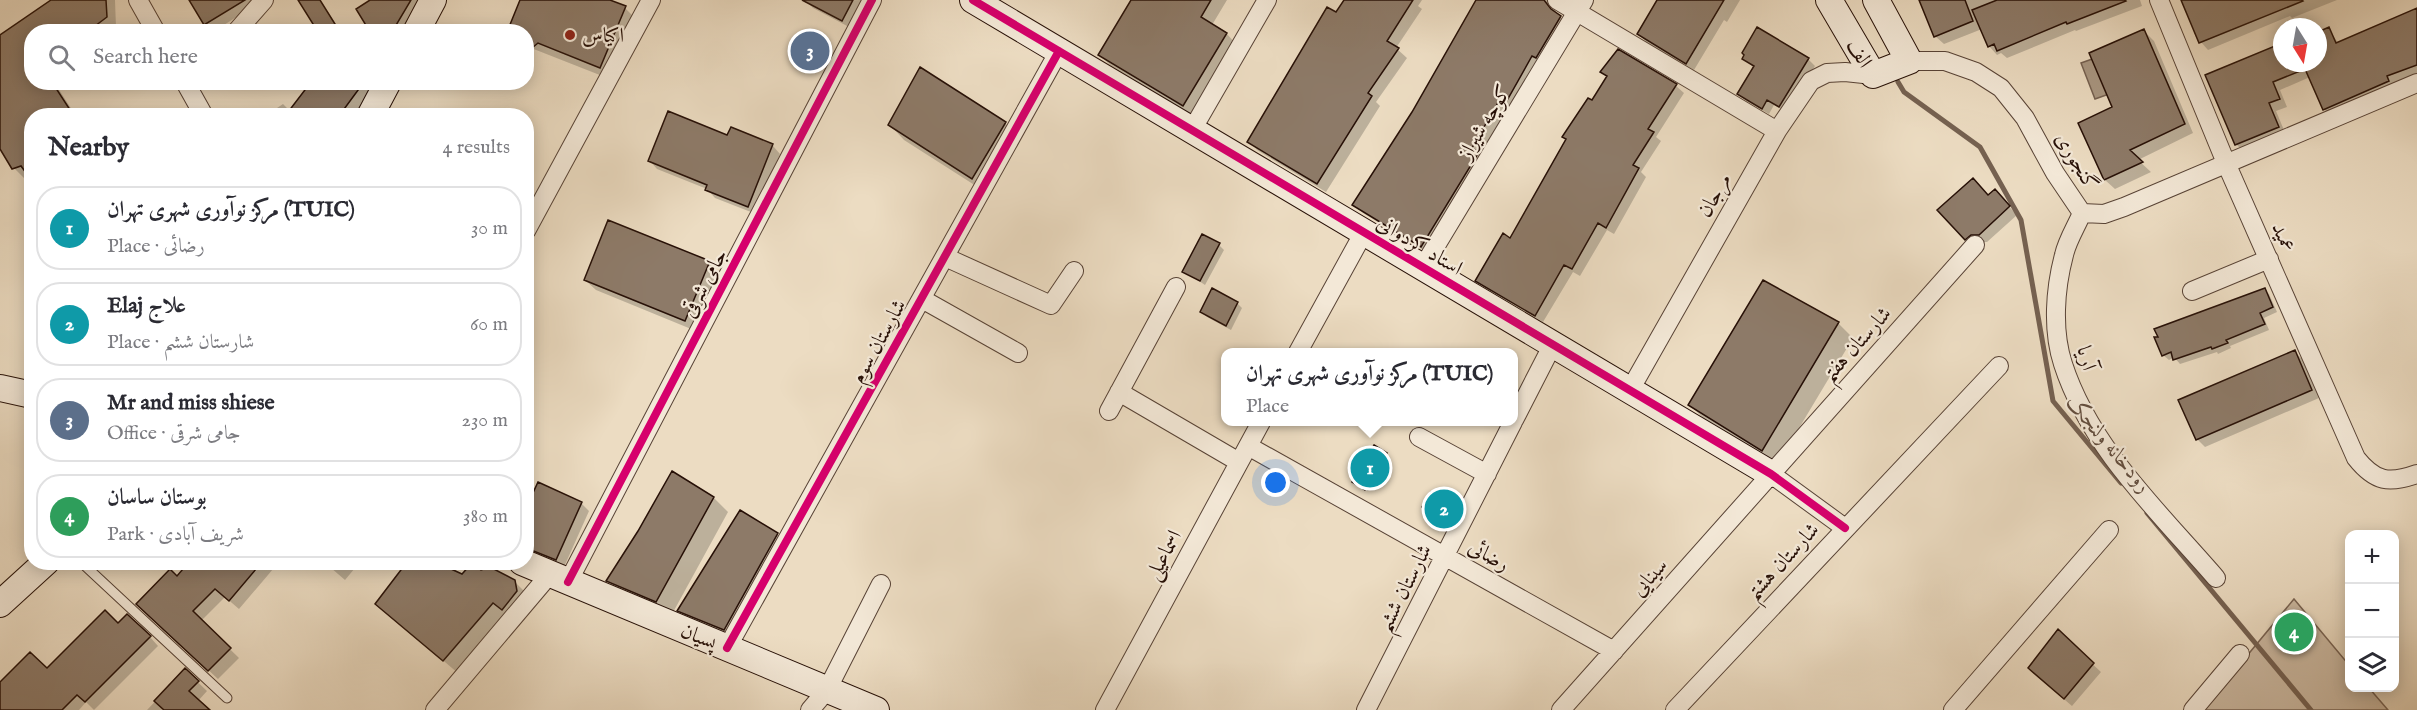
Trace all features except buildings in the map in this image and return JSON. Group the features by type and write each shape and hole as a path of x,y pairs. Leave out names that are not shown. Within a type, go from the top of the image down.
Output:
{"street":[{"path":"138,0 152,24"},
{"path":"243,24 264,0"},
{"path":"420,24 433,0"},
{"path":"436,24 449,0"},
{"path":"534,216 651,0"},
{"name":"جامی شرقی","path":"435,710 559,578 872,0"},
{"name":"استاد کردوانی","path":"973,0 1771,474 1845,528"},
{"path":"1192,130 1267,0"},
{"path":"1557,0 1580,6 1777,131"},
{"name":"الف","path":"1829,0 1873,75"},
{"name":"الف","path":"1876,0 1908,61"},
{"name":"عمید","path":"2159,0 2226,163 2356,458 2367,472 2384,480 2417,474"},
{"name":"کوچه شیراز","path":"1423,267 1580,6"},
{"name":"شارستان سوم","path":"728,648 1059,51"},
{"path":"1873,75 1908,61"},
{"name":"گنجوری","path":"1908,61 1946,61 1976,72 2001,88 2025,118 2055,173 2082,213 2104,214 2417,83"},
{"name":"مرجان","path":"1630,390 1777,131 1812,81 1827,73 1873,75"},
{"path":"191,90 200,108"},
{"path":"374,108 384,90"},
{"path":"390,108 400,90"},
{"name":"آریا","path":"2082,213 2064,254 2055,313 2062,362 2078,403 2110,453 2137,490 2216,578"},
{"path":"1300,348 1364,232"},
{"name":"شارستان هفتم","path":"1771,474 1975,245"},
{"path":"945,257 1051,305 1074,271"},
{"path":"2192,291 2269,259"},
{"path":"1109,411 1176,287"},
{"path":"922,298 1018,353"},
{"name":"شارستان ششم","path":"1518,413 1553,344"},
{"name":"شارستان هشتم","path":"1675,710 1999,366"},
{"path":"0,388 24,393"},
{"name":"رضائی","path":"1119,392 1445,556 1614,651"},
{"name":"اسماعیلی","path":"1105,710 1259,426"},
{"name":"شارستان ششم","path":"1366,710 1511,426"},
{"path":"1419,437 1487,474"},
{"name":"سینایی","path":"1561,710 1771,474"},
{"path":"1953,710 2109,530"},
{"name":"پسیان","path":"534,567 876,710"},
{"path":"0,604 37,570"},
{"path":"810,710 827,690 881,584"},
{"path":"2193,710 2240,654"}],"lane":[{"path":"90,570 227,698"}],"shaded area":[{"path":"2095,58 2109,94 2095,99 2081,63"},
{"path":"2294,599 2345,660 2345,692 2372,692 2388,710 2202,710"}],"waterway":[{"name":"رودخانه ولنجک","path":"1898,82 1904,92 1980,147 2021,220 2053,401 2121,483"},
{"name":"رودخانه ولنجک","path":"2147,513 2311,710"}],"cycle path":[{"path":"568,582 872,0"},
{"path":"973,0 1771,474 1845,528"},
{"path":"727,648 1059,51"}],"place":[{"name":"اکیاس","path":"570,35"},
{"name":"Mr and miss shiese","path":"810,51"},
{"name":"مرکز نوآوری شهری تهران (TUIC)","path":"1370,468"},
{"name":"Elaj علاج","path":"1444,509"},
{"name":"بوستان ساسان","path":"2294,632"}]}
